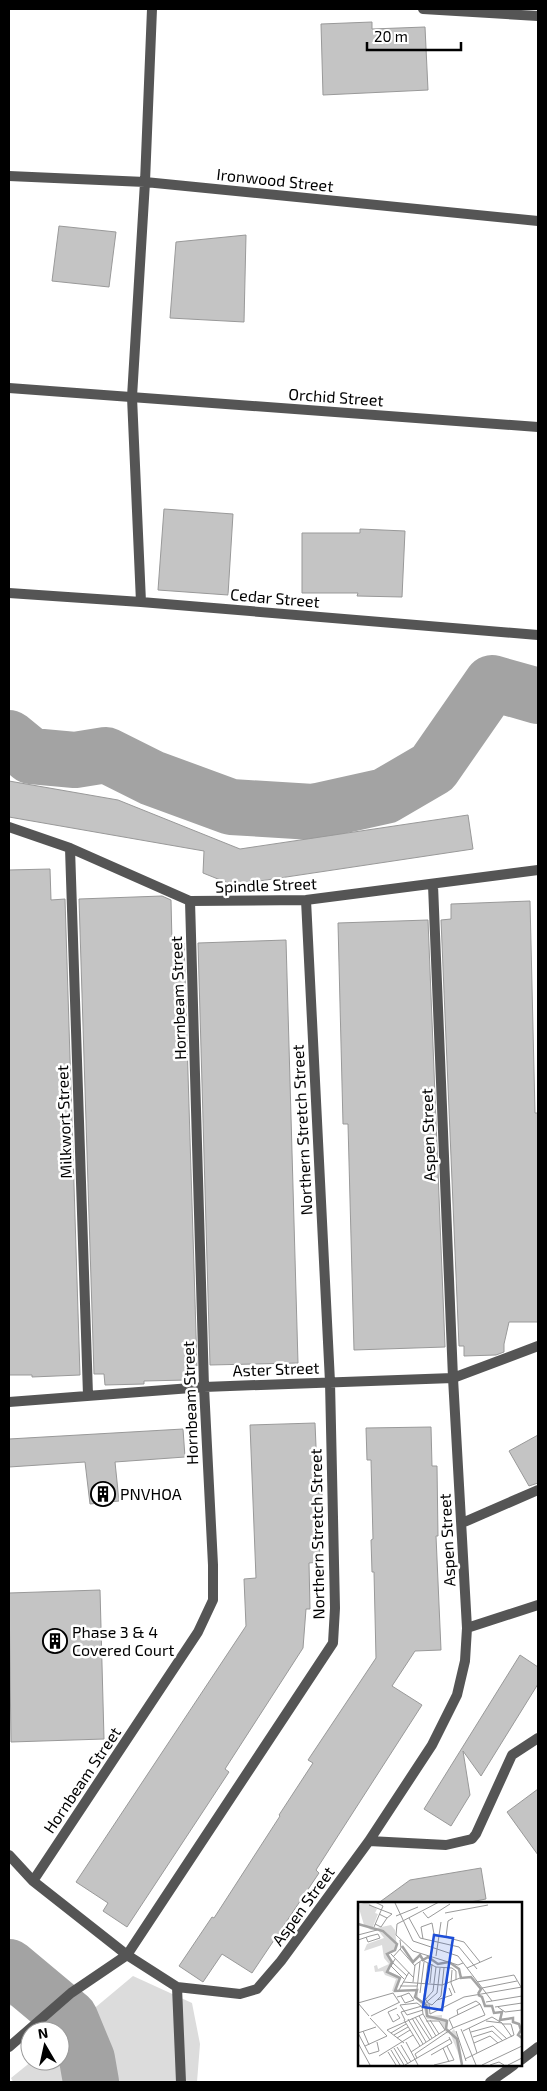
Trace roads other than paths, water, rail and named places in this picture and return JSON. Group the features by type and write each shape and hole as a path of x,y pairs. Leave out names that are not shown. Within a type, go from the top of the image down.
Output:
{"street":[{"path":"141,602 132,397 145,182 152,9"},
{"path":"423,9 533,14"},
{"name":"Ironwood Street","path":"9,176 145,182 538,221"},
{"name":"Orchid Street","path":"9,388 538,427"},
{"name":"Cedar Street","path":"9,593 538,635"},
{"name":"Spindle Street","path":"9,827 70,848 190,901 306,900 538,870"},
{"name":"Milkwort Street","path":"70,848 88,1395"},
{"name":"Aspen Street","path":"9,1855 32,1881 127,1955 177,1987 240,1994 257,1990 281,1961 369,1841 432,1745 457,1695 465,1661 467,1628 454,1378 433,885"},
{"name":"Northern Stretch Street","path":"9,2047 71,1993 127,1955 333,1643 330,1382 306,900"},
{"name":"Hornbeam Street","path":"32,1881 198,1632 213,1600 204,1386 190,901"},
{"name":"Aster Street","path":"9,1402 204,1386 454,1378 538,1346"},
{"path":"462,1523 538,1490"},
{"path":"467,1628 538,1605"},
{"path":"369,1841 446,1844 472,1839 512,1755 538,1738"},
{"path":"177,1987 181,2082"},
{"path":"522,2059 538,2047"},
{"path":"490,2082 513,2066"}],"waterway":[{"path":"9,738 31,756 75,760 106,755 152,778 231,807 313,812 385,796 433,768 492,683 538,696"},
{"path":"9,1967 70,2018 87,2059 91,2082"}],"place":[{"name":"PNVHOA","path":"103,1494"},
{"name":"Phase 3 & 4 Covered Court","path":"55,1641"}]}
